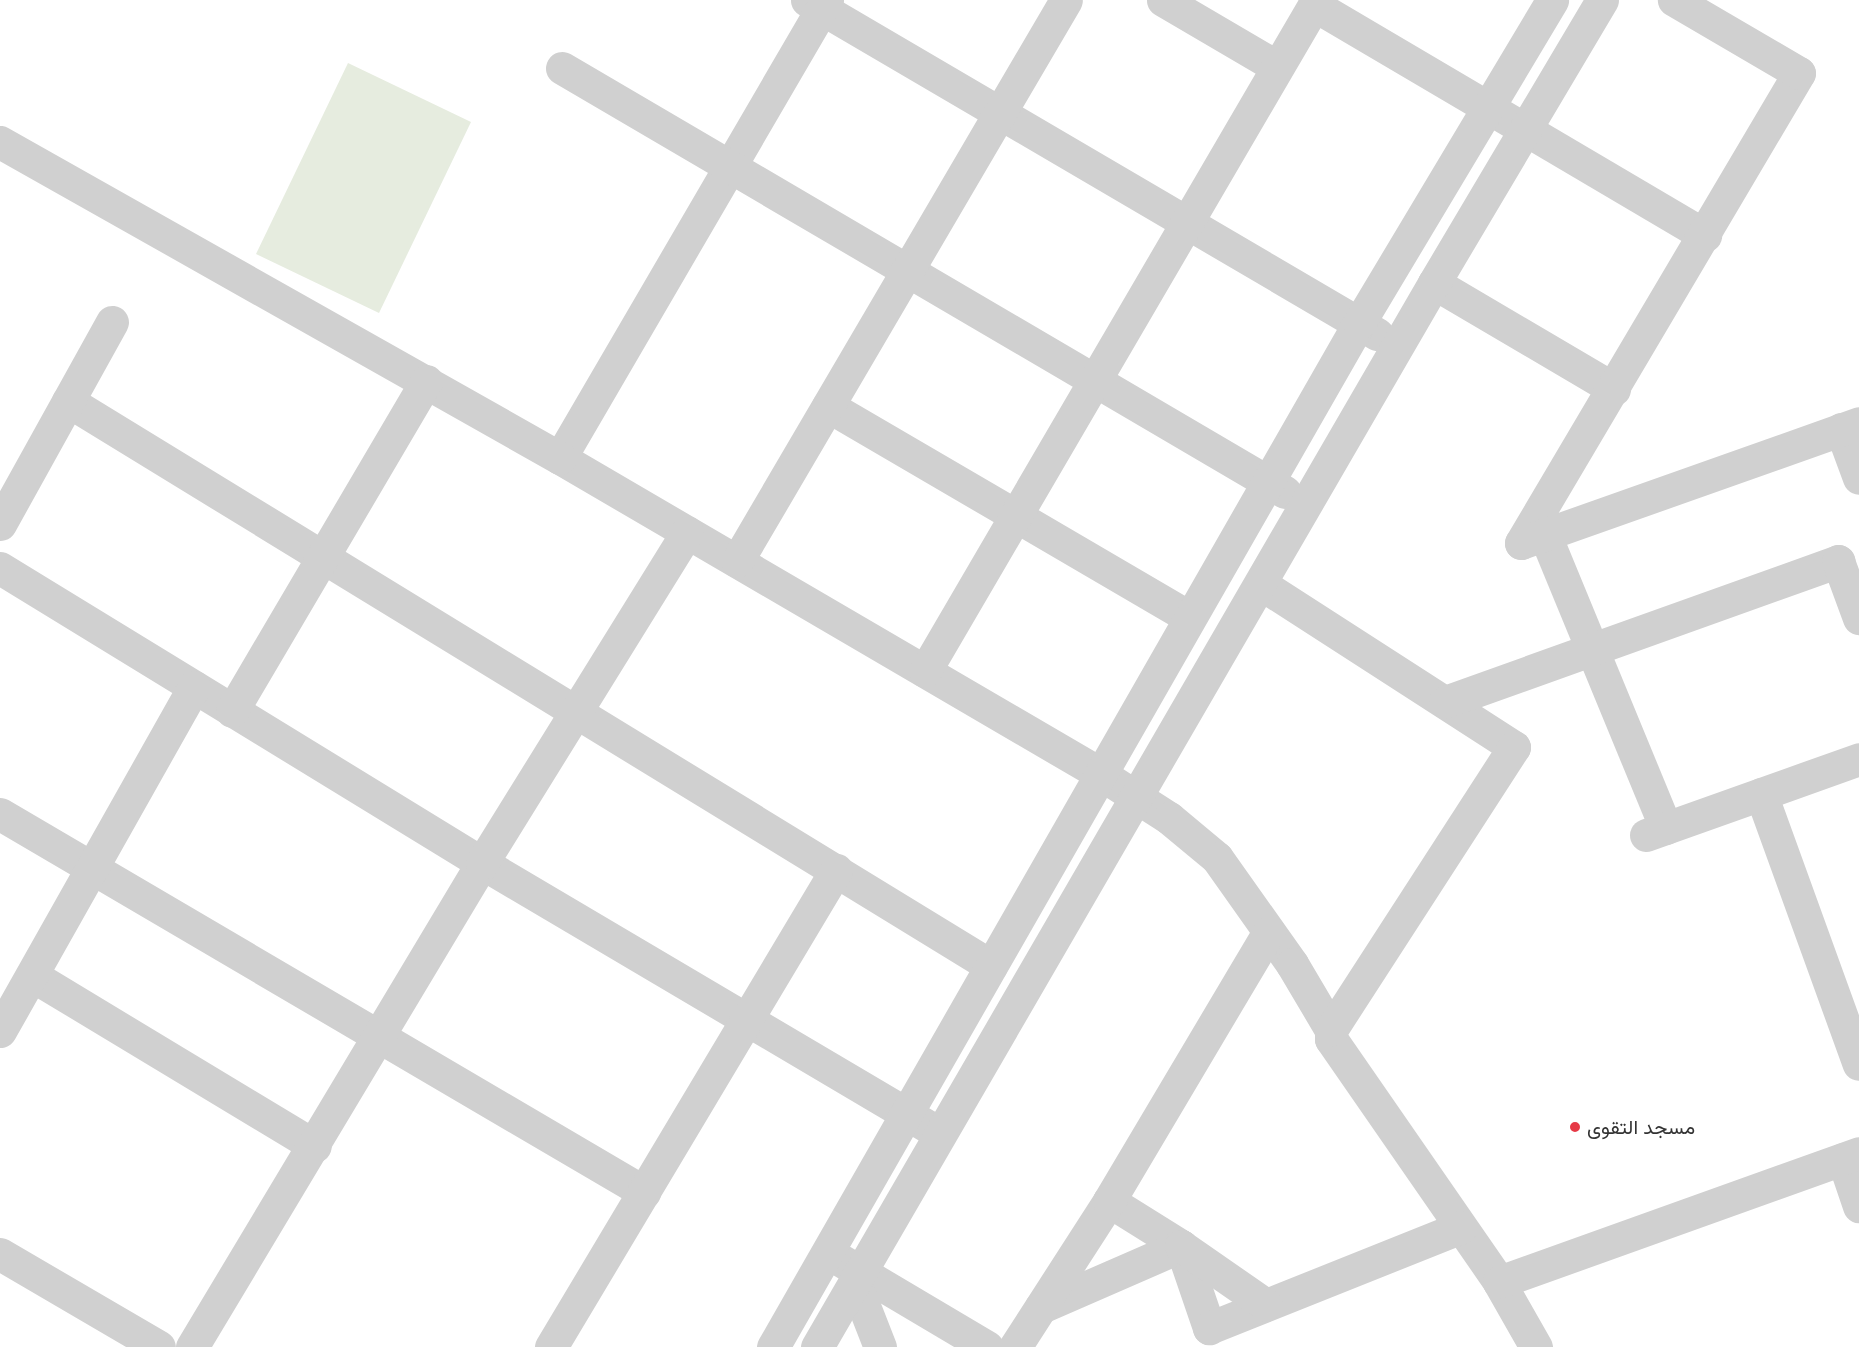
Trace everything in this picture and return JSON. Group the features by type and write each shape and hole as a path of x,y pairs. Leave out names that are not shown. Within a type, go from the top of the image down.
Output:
{"street":[{"path":"737,561 1066,0"},
{"path":"1163,0 1277,67"},
{"path":"773,1347 907,1116 1099,773 1267,481 1552,0"},
{"path":"817,1347 1139,798 1397,346 1602,0"},
{"path":"1674,0 1799,73 1521,543 1850,426 1859,478"},
{"path":"560,458 730,166 819,3 999,113 1397,346"},
{"path":"925,671 1315,3 1705,235"},
{"path":"562,68 1306,504"},
{"path":"0,142 426,381 1099,773 1139,798 1217,858 1269,932 1331,1030 1331,1039 1499,1282 1536,1347"},
{"path":"1434,283 1614,389"},
{"path":"0,524 111,322"},
{"path":"232,711 426,381"},
{"path":"68,401 578,711 991,966"},
{"path":"828,406 1189,617"},
{"path":"192,1347 380,1038 482,863 687,532"},
{"path":"1545,535 1592,649 1656,831 1859,759"},
{"path":"1445,702 1838,561 1859,618"},
{"path":"0,568 482,863 744,1020 907,1116 942,1134"},
{"path":"1261,584 1514,747 1331,1030"},
{"path":"0,1031 94,869 194,687"},
{"path":"1761,794 1859,1064"},
{"path":"0,814 644,1192"},
{"path":"551,1347 744,1020 836,870"},
{"path":"1015,1347 1108,1201 1269,932"},
{"path":"33,976 315,1146"},
{"path":"1499,1282 1851,1156 1859,1206"},
{"path":"1108,1201 1181,1246 1266,1305"},
{"path":"1181,1246 1209,1328 1461,1227"},
{"path":"1041,1307 1181,1246"},
{"path":"827,1253 858,1277 987,1347"},
{"path":"0,1254 159,1347"},
{"path":"858,1277 880,1347"}],"shaded area":[{"path":"348,63 471,122 379,313 256,254"}],"place":[{"name":"مسجد التقوى","path":"1575,1127"}]}
